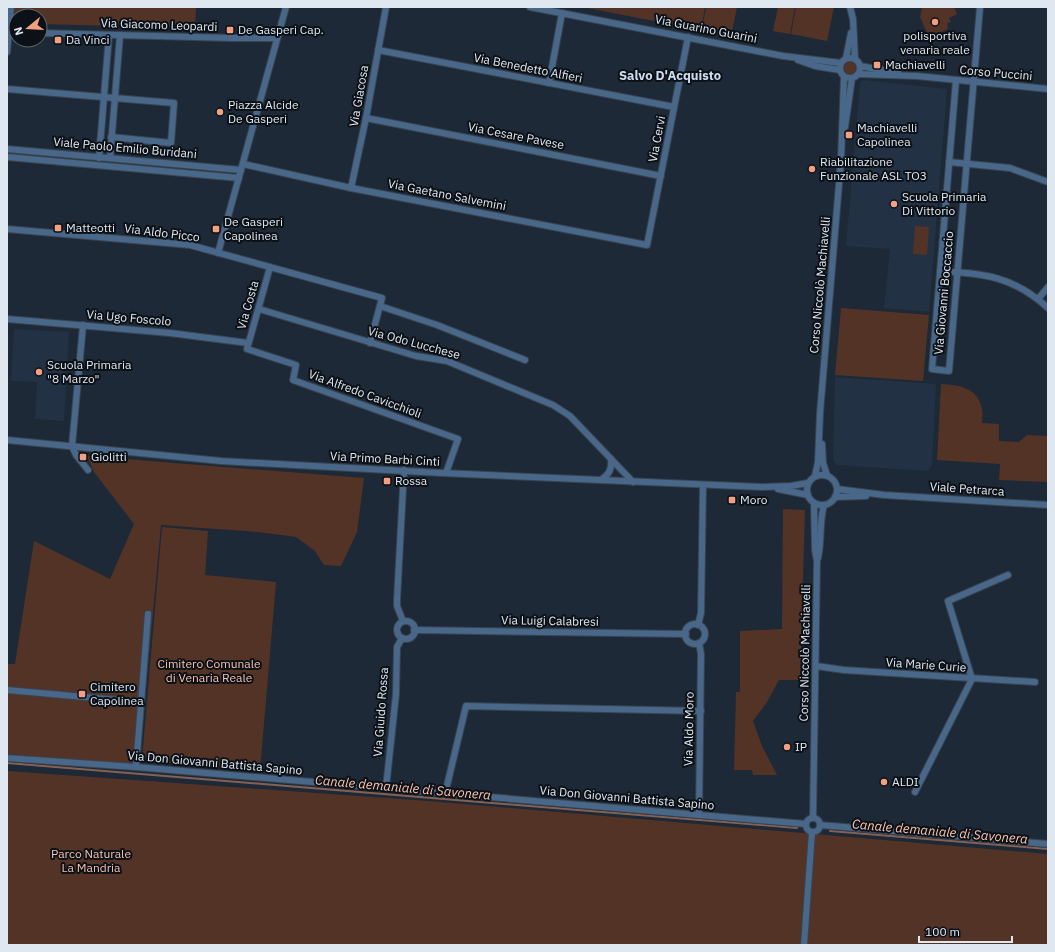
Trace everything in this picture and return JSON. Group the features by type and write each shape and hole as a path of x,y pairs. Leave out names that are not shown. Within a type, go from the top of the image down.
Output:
{"street":[{"path":"218,253 286,7"},
{"name":"Via Giacosa","path":"351,188 366,118 386,7"},
{"name":"Via Guarino Guarini","path":"530,7 783,56 814,66 840,70"},
{"path":"850,7 855,59 860,66 858,74"},
{"name":"Via Giovanni Boccaccio","path":"956,80 932,369 949,371 980,7"},
{"path":"549,83 562,13"},
{"path":"853,26 840,70 844,76 852,78 858,74 917,76"},
{"name":"Via Giacomo Leopardi","path":"48,33 277,38"},
{"path":"99,158 109,35"},
{"path":"110,158 120,35"},
{"name":"Via Cervi","path":"647,245 688,37"},
{"name":"Via Benedetto Alfieri","path":"378,50 674,108"},
{"name":"Via Guarino Guarini","path":"783,56 844,60"},
{"path":"844,60 855,59"},
{"path":"860,66 917,76"},
{"name":"Corso Niccolò Machiavelli","path":"815,476 818,462 820,413 841,160 844,76"},
{"name":"Corso Puccini","path":"917,76 1048,89"},
{"name":"Corso Niccolò Machiavelli","path":"841,160 852,78"},
{"path":"7,89 174,103 171,143 111,137"},
{"name":"Via Cesare Pavese","path":"366,118 661,176"},
{"name":"Viale Paolo Emilio Buridani","path":"7,149 99,158 242,167"},
{"name":"Viale Paolo Emilio Buridani","path":"7,156 239,178"},
{"path":"949,162 1010,168 1048,182"},
{"name":"Via Gaetano Salvemini","path":"242,167 647,245"},
{"name":"Via Aldo Picco","path":"7,229 190,245 382,298 380,306"},
{"name":"Via Costa","path":"248,346 270,267"},
{"path":"940,271 993,276 1024,289 1048,308"},
{"path":"1038,299 1048,287"},
{"path":"370,342 380,306 437,325 525,360"},
{"name":"Via Odo Lucchese","path":"259,309 416,356 447,360 553,405 570,416 611,459"},
{"name":"Via Ugo Foscolo","path":"7,319 170,333 248,346"},
{"path":"83,325 72,446 76,455 88,470"},
{"name":"Via Alfredo Cavicchioli","path":"248,346 296,365 293,380 458,439 446,473"},
{"name":"Corso Niccolò Machiavelli","path":"820,413 823,463 826,476"},
{"name":"Via Primo Barbi Cinti","path":"7,440 221,461 703,485 762,487 791,486 808,483"},
{"path":"600,480 609,474 612,468 611,459"},
{"path":"611,459 633,482"},
{"path":"403,621 397,606 397,600 404,470"},
{"path":"815,476 826,476 834,481 837,489 835,497 824,505 818,505 808,496 808,483 815,476"},
{"path":"698,624 701,606 703,485"},
{"name":"Via Primo Barbi Cinti","path":"762,487 791,491 808,496"},
{"name":"Viale Petrarca","path":"837,489 884,495 1048,505"},
{"name":"Viale Petrarca","path":"835,497 884,495"},
{"name":"Corso Niccolò Machiavelli","path":"813,818 817,561 815,550 814,503"},
{"name":"Corso Niccolò Machiavelli","path":"817,561 820,549 821,521 824,505"},
{"path":"914,792 972,679 948,601 1008,575"},
{"path":"136,768 148,614"},
{"path":"403,621 411,623 414,630 408,638 402,638 398,633 397,628 403,621"},
{"path":"692,624 698,624 703,628 705,633 703,639 699,643 690,642 686,634 687,628 692,624"},
{"name":"Via Luigi Calabresi","path":"414,630 686,634"},
{"name":"Via Giuido Rossa","path":"386,788 396,694 397,647 402,638"},
{"name":"Via Aldo Moro","path":"699,643 701,654 699,815"},
{"name":"Via Marie Curie","path":"816,666 844,670 1035,682"},
{"path":"7,690 140,702"},
{"path":"445,794 466,706 701,711"},
{"name":"Via Don Giovanni Battista Sapino","path":"7,758 386,788 806,824"},
{"path":"812,832 808,830 806,824 809,819 817,819 820,824"},
{"path":"812,832 817,831 820,824"},
{"path":"820,824 1048,844"},
{"path":"804,945 812,832"}],"shaded area":[{"name":"Scuola Primaria Di Vittorio","path":"863,80 947,89 929,312 884,308 890,249 846,246 860,83"},
{"name":"Scuola Primaria \"8 Marzo\"","path":"14,329 69,332 64,421 35,419 37,382 11,381"},
{"path":"835,377 936,384 932,465 928,471 837,465 833,460"}],"green space":[{"path":"196,7 195,28 48,24 48,8 15,8"},
{"path":"582,7 705,7 701,30"},
{"path":"706,7 737,7 731,36 702,30"},
{"path":"778,7 795,7 790,34 773,31"},
{"path":"796,7 834,7 827,41 791,34"},
{"name":"polisportiva venaria reale","path":"922,7 954,7 957,14 949,18 951,22 947,23 948,29 929,37 920,17"},
{"path":"852,62 855,63 855,73 848,74 845,73 844,66 845,63"},
{"path":"915,226 929,227 927,255 913,254"},
{"path":"841,308 929,315 923,381 835,375"},
{"path":"941,384 955,385 973,392 980,403 982,423 999,424 999,441 1019,442 1027,435 1048,436 1048,482 999,480 1000,464 937,460"},
{"path":"87,456 364,478 357,532 341,566 324,565 315,551 296,537 258,532 161,525 139,765 7,754 7,664 15,664 34,541 110,579 134,524 94,472"},
{"path":"783,509 805,510 800,680 779,680 767,702 753,721 762,746 777,775 753,775 752,770 734,770 736,692 740,692 740,631 782,629"},
{"name":"Cimitero Comunale di Venaria Reale","path":"162,527 208,531 205,575 276,582 260,771 142,760"},
{"name":"Parco Naturale La Mandria","path":"7,771 428,801 1048,854 1048,945 7,945"}],"waterway":[{"name":"Canale demaniale di Savonera","path":"7,763 797,828"},
{"name":"Canale demaniale di Savonera","path":"830,831 1048,849"}],"place":[{"name":"polisportiva venaria reale","path":"935,22"},
{"name":"De Gasperi Cap.","path":"230,30"},
{"name":"Da Vinci","path":"58,40"},
{"name":"Machiavelli","path":"877,65"},
{"name":"Piazza Alcide De Gasperi","path":"220,112"},
{"name":"Machiavelli Capolinea","path":"849,135"},
{"name":"Riabilitazione Funzionale ASL TO3","path":"812,169"},
{"name":"Scuola Primaria Di Vittorio","path":"894,204"},
{"name":"Matteotti","path":"58,228"},
{"name":"De Gasperi Capolinea","path":"216,229"},
{"name":"Scuola Primaria \"8 Marzo\"","path":"39,372"},
{"name":"Giolitti","path":"83,457"},
{"name":"Rossa","path":"387,481"},
{"name":"Moro","path":"732,500"},
{"name":"Cimitero Capolinea","path":"82,694"},
{"name":"IP","path":"787,747"},
{"name":"ALDI","path":"884,782"}],"district":[{"name":"Salvo D'Acquisto","path":"670,75"}]}
